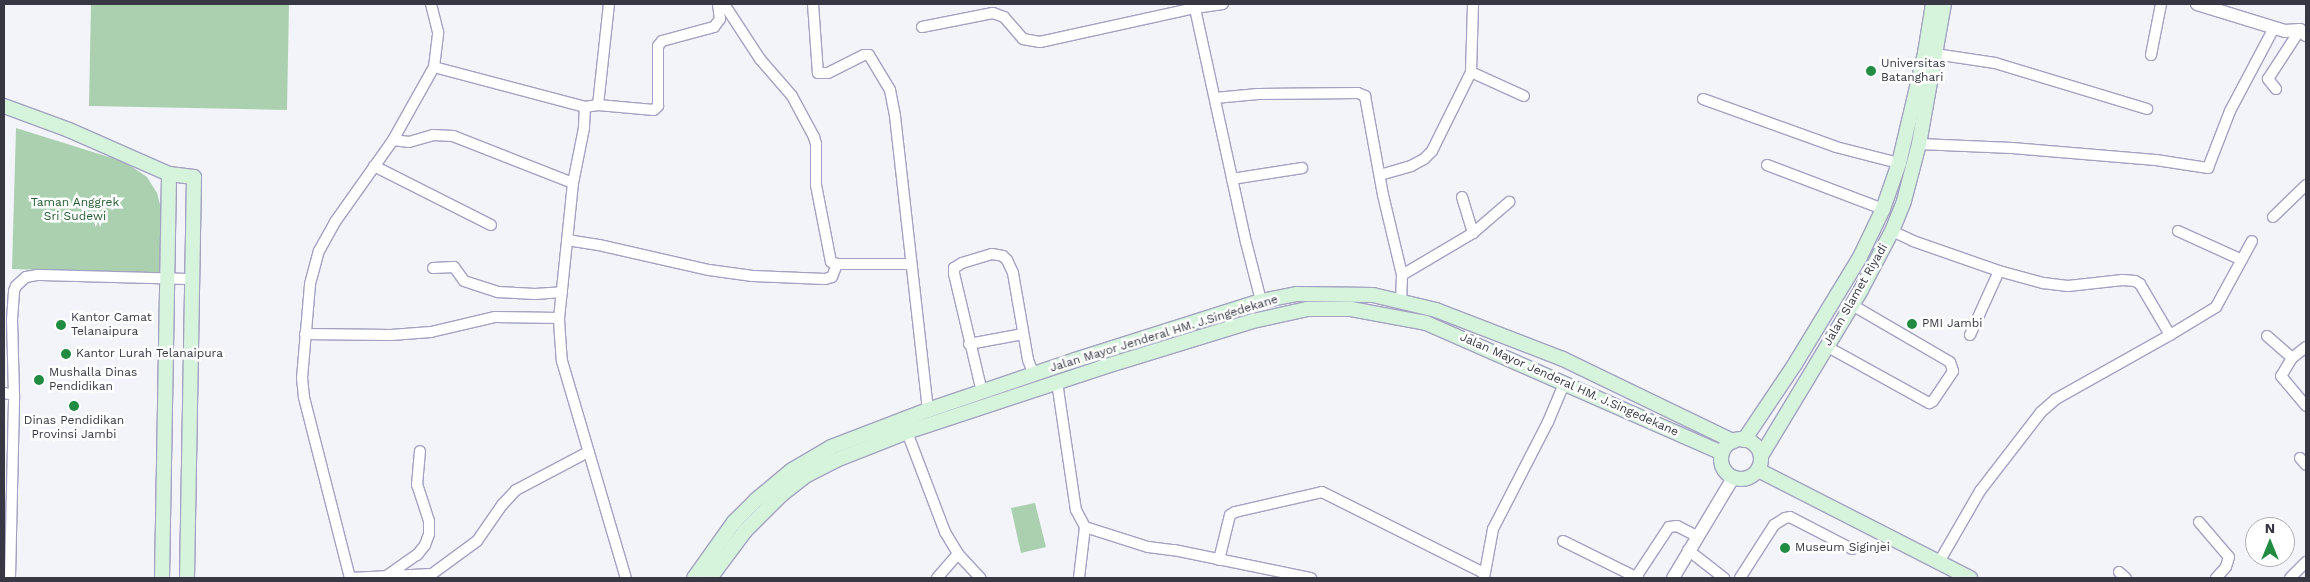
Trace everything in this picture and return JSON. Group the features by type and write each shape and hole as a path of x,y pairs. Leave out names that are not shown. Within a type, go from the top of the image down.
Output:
{"main road":[{"name":"Jalan Slamet Riyadi","path":"1739,440 1795,364 1860,257 1883,209 1899,163 1925,53 1933,4"},
{"name":"Jalan Slamet Riyadi","path":"1759,463 1874,267 1892,231 1904,201 1919,144 1944,4"},
{"path":"4,106 69,130 170,174 194,177 186,578"},
{"path":"162,578 170,174"},
{"path":"1860,257 1874,267"},
{"name":"Jalan Mayor Jenderal HM. J.Singedekane","path":"694,578 734,522 792,470 831,447 928,410 1125,344 1261,301 1297,294 1372,295 1400,300 1445,313 1555,356 1739,440"},
{"name":"Jalan Mayor Jenderal HM. J.Singedekane","path":"715,576 745,531 781,494 807,475 836,460 907,432 1057,382 1283,313 1307,309 1351,309 1426,323 1722,453"},
{"path":"1150,336 1155,351"},
{"path":"1125,344 1130,359"},
{"path":"1759,463 1745,479 1733,478 1722,467 1722,453 1739,440 1755,445 1759,463 1963,577"}],"street":[{"path":"431,4 438,32 434,67 393,140 335,222 318,251 310,284 302,378 304,397 350,578 384,578 432,574 438,571 477,540 502,505 516,490 588,452"},
{"path":"598,105 609,4"},
{"path":"434,67 585,107 598,105 654,110 658,106 658,46 662,41 714,27 720,19 718,4"},
{"path":"724,4 769,70 792,96 807,121 816,144 816,185 828,255 831,262 837,264 911,264"},
{"path":"813,4 818,73 828,73 864,54 869,55 890,90 895,116 928,410"},
{"path":"922,27 993,13 1004,17 1023,39 1040,42 1195,6 1223,4"},
{"path":"1380,175 1424,160 1432,151 1471,72 1473,4"},
{"path":"2151,55 2161,4"},
{"path":"2197,4 2286,31 2304,29"},
{"path":"1195,6 1261,301"},
{"path":"1919,144 2012,148 2156,160 2208,168 2214,158 2230,111 2274,28"},
{"path":"2276,89 2268,79 2304,29"},
{"path":"1936,54 1995,63 2147,109"},
{"path":"1471,72 1524,96"},
{"path":"1215,98 1258,94 1363,94 1366,96 1380,175 1402,275 1400,300"},
{"path":"1703,99 1836,147 1899,163"},
{"path":"585,107 584,128 573,183 559,318 562,361 626,578"},
{"path":"393,140 410,142 433,135 453,136 573,183"},
{"path":"1767,165 1883,209"},
{"path":"374,166 491,224"},
{"path":"1232,178 1302,168"},
{"path":"2273,216 2306,185"},
{"path":"1462,197 1473,233"},
{"path":"1402,275 1473,233 1509,202"},
{"path":"1892,231 1913,241 1999,271 2043,283 2068,286 2123,280 2135,281 2140,284 2170,335"},
{"path":"2178,231 2242,260"},
{"path":"568,240 600,245 702,268 753,276 825,279 832,277 837,264"},
{"path":"1939,562 1980,491 2041,412 2056,399 2214,310 2252,242"},
{"path":"982,392 969,344 954,268 962,262 992,254 1002,256 1007,260 1013,273 1028,360 1034,375"},
{"path":"433,268 454,267 464,281 498,292 535,294 562,292"},
{"path":"1970,335 1999,271"},
{"path":"10,578 7,509 9,394 14,291 22,279 37,275 168,280 192,279"},
{"path":"1826,346 1926,402 1933,401 1953,371 1950,362 1852,305"},
{"path":"305,334 431,332 495,318 559,318"},
{"path":"969,344 1023,334"},
{"path":"2267,336 2292,358"},
{"path":"2306,347 2292,358 2282,378 2306,406"},
{"path":"1057,382 1076,510 1085,527 1078,578"},
{"path":"1219,560 1230,516 1235,512 1322,492 1484,576 1493,529 1548,422 1564,384"},
{"path":"907,432 945,532 958,554 980,578"},
{"path":"384,578 417,555 426,545 429,534 429,521 417,486 420,451"},
{"path":"1673,578 1688,550 1733,478"},
{"path":"1740,578 1776,523 1785,518 1790,517 1852,549"},
{"path":"2199,522 2229,557 2226,567 2216,578"},
{"path":"1562,541 1637,578 1669,527 1677,526 1697,536"},
{"path":"1085,527 1148,547 1311,578"},
{"path":"1688,550 1724,578"},
{"path":"937,578 958,554"},
{"path":"2290,578 2306,562"}],"green space":[{"path":"91,4 289,4 287,110 89,106"},
{"name":"Taman Anggrek Sri Sudewi","path":"16,128 125,162 147,177 157,193 162,212 160,274 12,269"},
{"path":"1035,503 1046,547 1021,553 1011,508"}],"place":[{"name":"Universitas Batanghari","path":"1871,71"},
{"name":"PMI Jambi","path":"1912,324"},
{"name":"Kantor Camat Telanaipura","path":"61,325"},
{"name":"Kantor Lurah Telanaipura","path":"66,354"},
{"name":"Mushalla Dinas Pendidikan","path":"39,380"},
{"name":"Dinas Pendidikan Provinsi Jambi","path":"74,406"},
{"name":"Museum Siginjei","path":"1785,548"}]}
